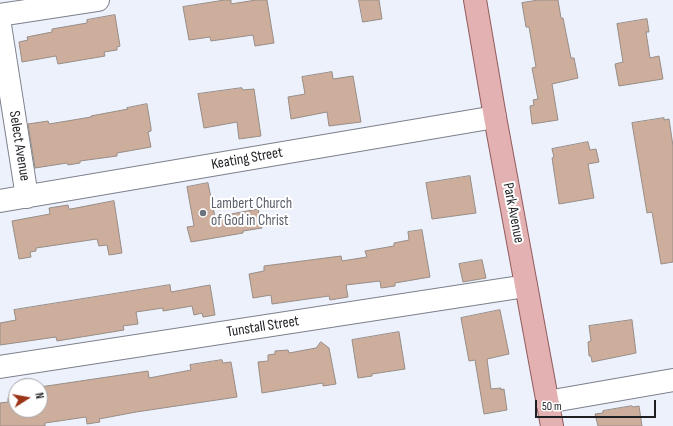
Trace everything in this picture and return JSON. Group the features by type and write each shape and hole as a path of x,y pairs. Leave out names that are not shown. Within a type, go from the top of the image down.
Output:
{"main road":[{"name":"Park Avenue","path":"475,0 552,426"}],"street":[{"path":"0,15 98,0"},
{"name":"Select Avenue","path":"0,25 27,197"},
{"name":"Keating Street","path":"0,201 495,117"},
{"name":"Tunstall Street","path":"0,367 526,286"},
{"path":"547,402 673,380"}],"building":[{"path":"231,0 231,4 256,0 267,0 274,43 255,46 253,35 211,41 210,37 189,40 183,7"},
{"path":"359,0 379,0 382,19 363,22"},
{"path":"539,0 558,0 571,58 574,58 578,78 552,84 558,120 532,124 530,106 534,105 533,100 538,99 532,68 536,67 529,27 526,27 522,3"},
{"path":"115,15 120,46 117,47 117,50 104,52 105,56 58,64 56,56 22,62 19,42 28,40 27,37 52,32 52,29 87,23 87,20"},
{"path":"647,19 649,32 646,32 650,58 659,56 663,79 619,86 615,64 623,62 617,24"},
{"path":"332,72 333,79 353,76 361,122 329,126 327,112 291,119 288,97 305,94 302,77"},
{"path":"242,88 243,90 254,89 261,136 239,139 237,122 204,128 198,94"},
{"path":"147,104 151,128 151,131 148,132 151,147 117,153 117,156 80,161 80,163 68,165 67,163 35,168 28,124 48,121 49,124 91,117"},
{"path":"664,118 664,120 669,119 673,146 673,262 661,264 652,212 647,213 632,123"},
{"path":"588,142 590,150 596,149 599,162 588,164 594,198 559,204 552,149"},
{"path":"470,176 476,213 432,219 426,183"},
{"name":"Lambert Church of God in Christ","path":"208,183 215,217 258,209 262,228 243,231 243,233 191,242 187,227 194,226 187,187"},
{"path":"114,201 122,253 109,255 107,245 99,246 97,239 36,248 36,251 30,252 31,257 19,259 12,221 50,214 49,208 68,205 69,209"},
{"path":"422,230 430,277 395,283 395,286 381,288 380,281 346,285 348,297 330,300 329,296 272,304 271,295 253,298 249,274 264,271 264,266 341,256 342,261 367,257 365,251 394,246 394,243 409,240 408,232"},
{"path":"482,260 486,278 463,282 459,264"},
{"path":"170,285 171,292 210,285 215,315 203,317 202,313 194,315 192,306 163,311 163,308 136,312 138,324 123,326 124,330 57,341 56,337 0,345 0,323 16,320 14,310"},
{"path":"500,310 509,354 487,359 491,389 504,389 507,410 484,414 475,360 469,361 461,318"},
{"path":"632,320 636,353 592,362 591,356 589,356 588,342 591,341 589,326"},
{"path":"399,332 405,369 372,374 372,376 358,378 352,340"},
{"path":"321,342 329,348 336,384 323,386 323,383 262,393 258,362 268,361 268,355 275,354 275,351 288,350 289,353 316,348"},
{"path":"222,360 223,363 231,362 237,397 136,412 99,419 100,422 87,424 86,417 45,423 45,426 0,426 0,403 8,402 8,418 48,418 48,386 148,371 149,378 191,370 190,365"},
{"path":"639,406 642,426 598,426 595,414 603,413 603,411"}],"place":[{"name":"Lambert Church of God in Christ","path":"203,213"}]}
